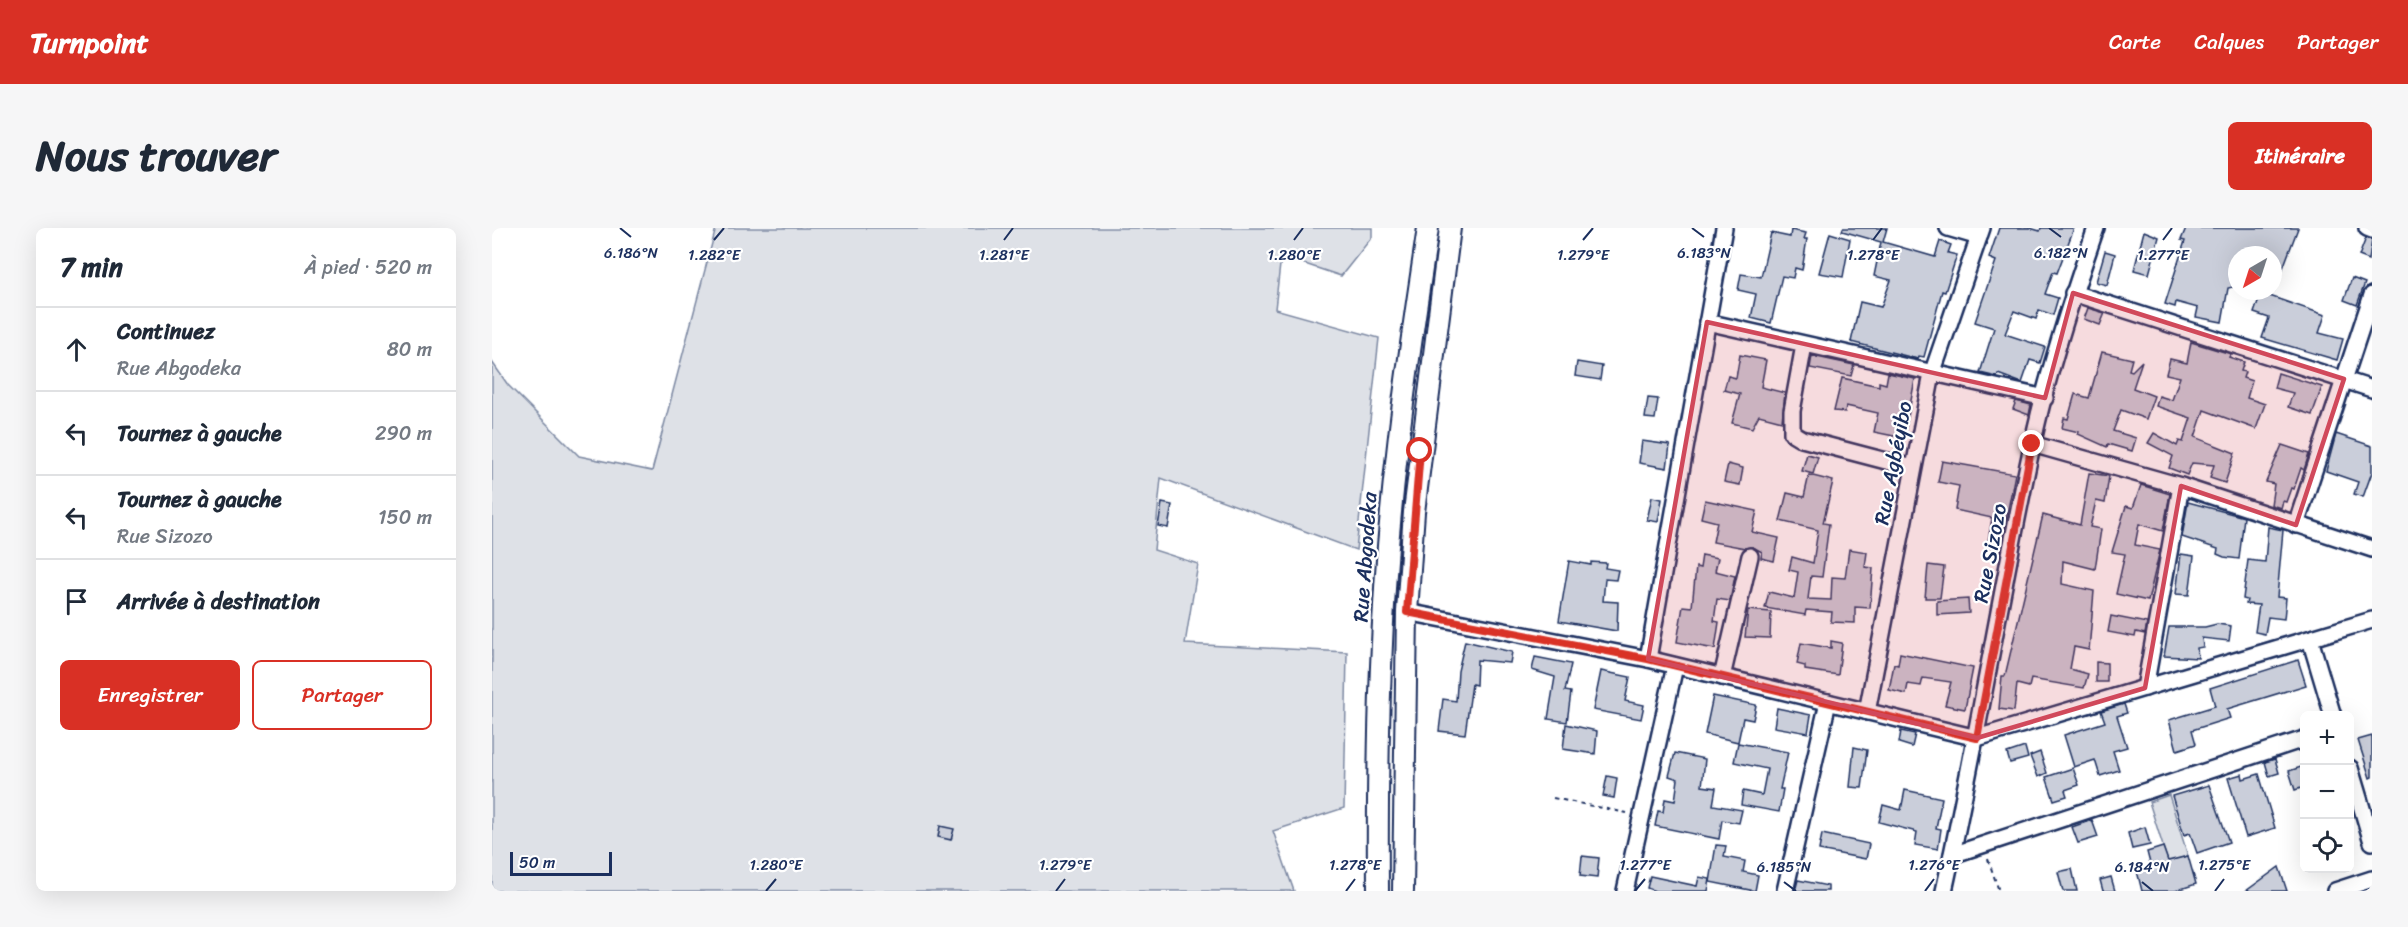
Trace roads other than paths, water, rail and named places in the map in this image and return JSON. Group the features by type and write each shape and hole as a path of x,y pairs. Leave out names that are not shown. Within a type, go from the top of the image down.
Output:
{"main road":[{"name":"Rue Abgodeka","path":"1378,891 1385,601 1390,525 1398,441 1428,228"},
{"path":"1403,891 1407,612 1420,451 1450,228"}],"street":[{"path":"1648,659 1724,228"},
{"path":"1948,228 1980,232"},
{"name":"Rue Sizozo","path":"1944,891 1977,738 2032,444 2073,293 2096,228"},
{"path":"2367,228 2372,230"},
{"name":"Rue Agbéyibo","path":"1867,712 1932,374 1980,232"},
{"path":"2073,293 2372,389"},
{"path":"2296,525 2372,295"},
{"path":"1707,322 2045,398"},
{"path":"1804,345 1791,419 1792,432 1802,440 1913,468"},
{"path":"2032,444 2181,486 2372,549"},
{"path":"2145,688 2181,486"},
{"path":"1722,677 1750,556"},
{"path":"1407,612 1648,659 1977,738 2372,620"},
{"path":"2310,639 2332,711"},
{"path":"1625,891 1675,666"},
{"path":"1785,891 1828,702"},
{"path":"1952,855 2300,740"},
{"path":"2354,784 2372,842"},
{"path":"2335,891 2372,879"}]}
